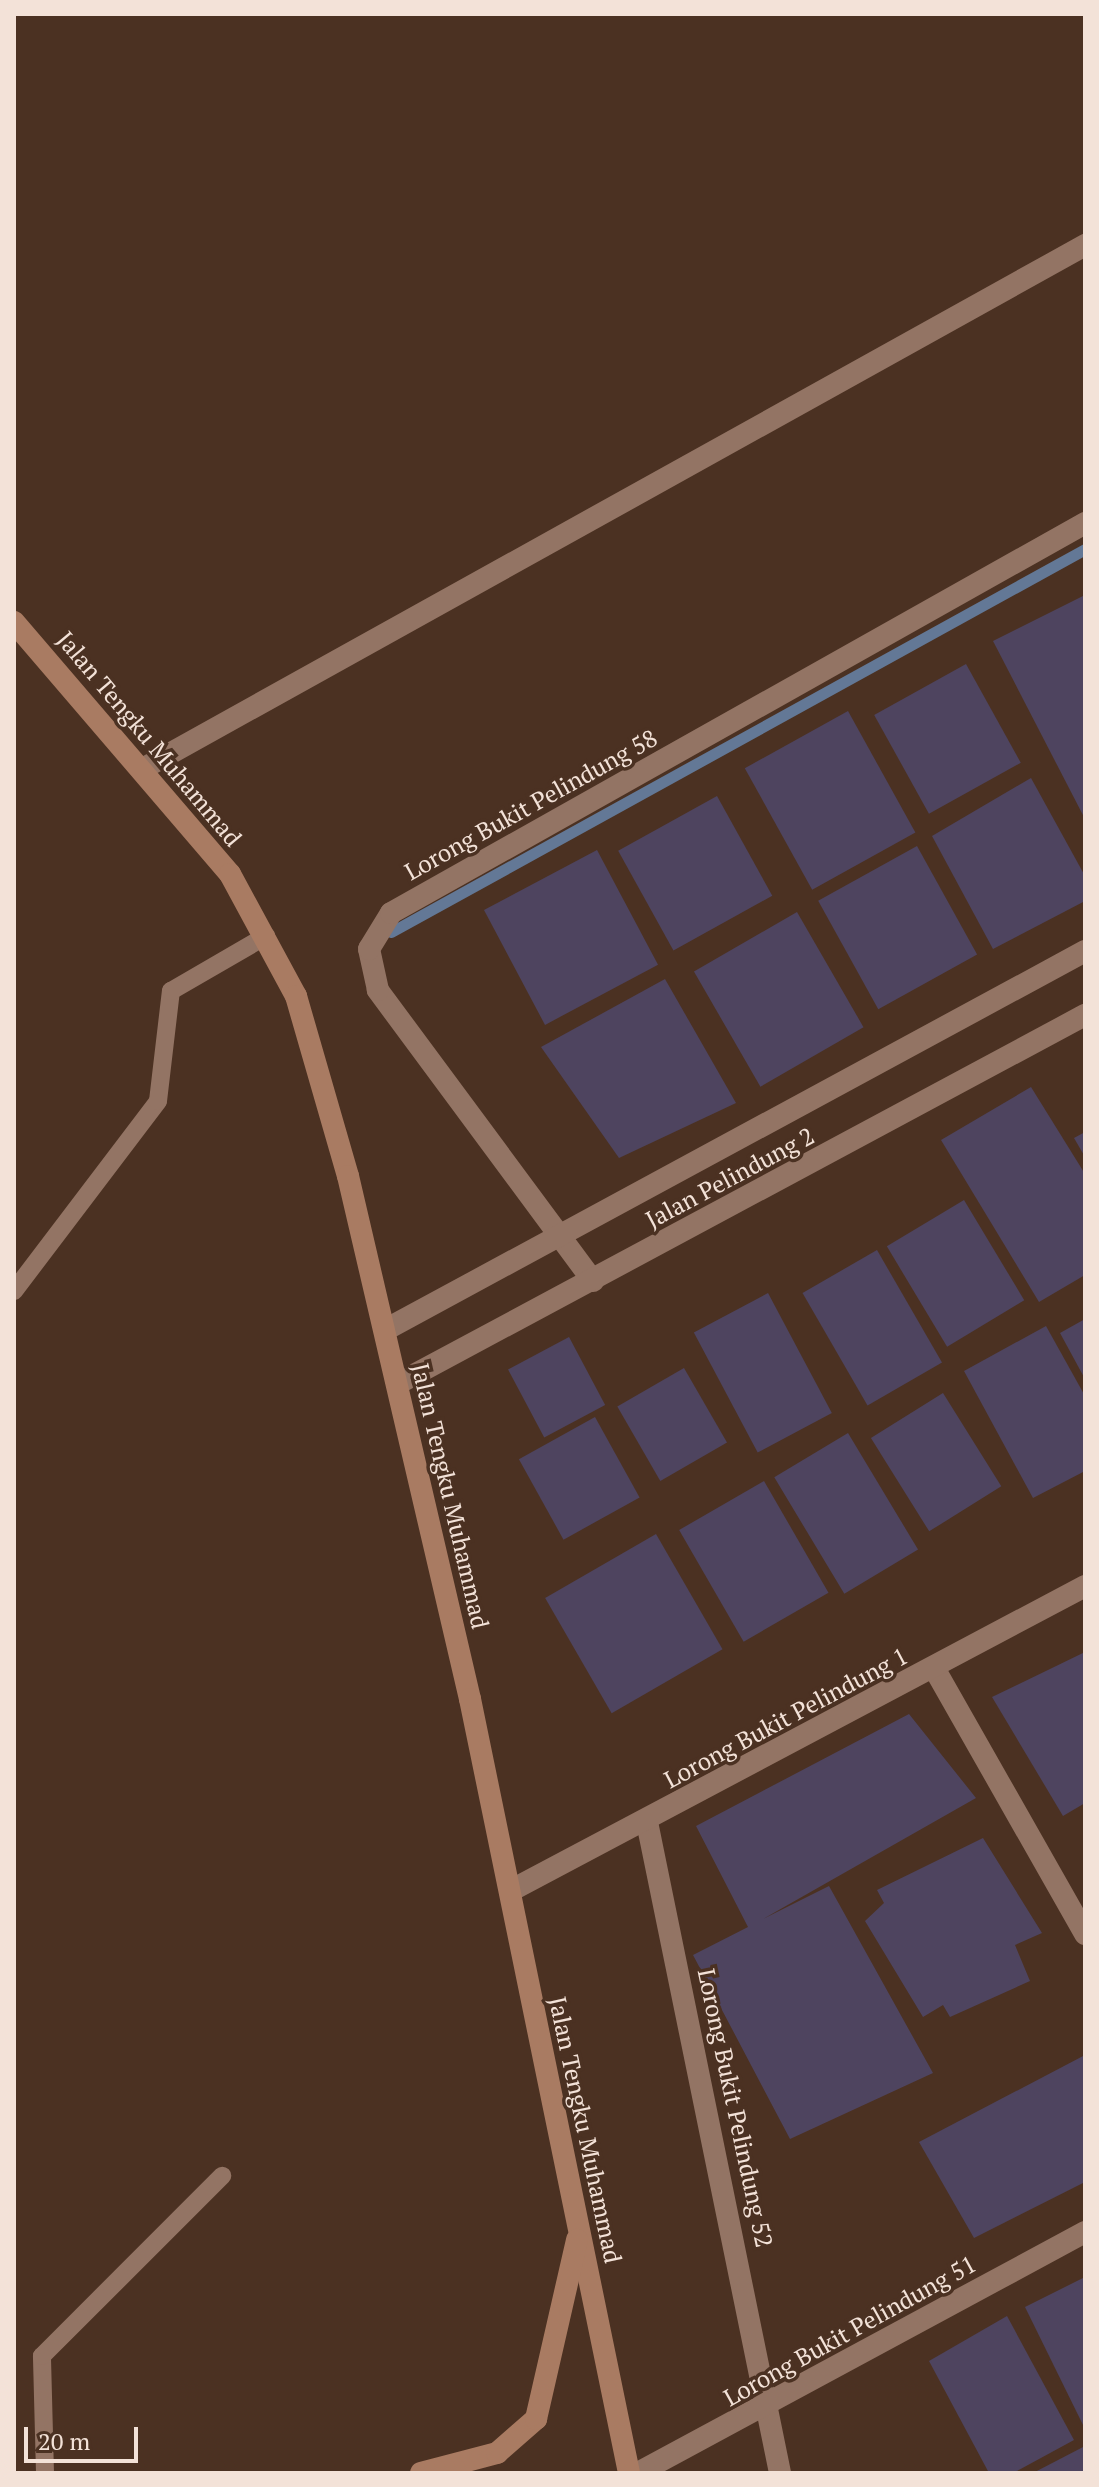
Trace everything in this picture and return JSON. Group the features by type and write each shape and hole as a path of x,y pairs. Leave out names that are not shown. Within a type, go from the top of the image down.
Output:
{"main road":[{"name":"Jalan Tengku Muhammad","path":"14,622 144,768 230,874 296,996 322,1082 385,1330 510,1891 629,2473"},
{"path":"421,2473 497,2453 536,2419 579,2229"}],"street":[{"path":"144,768 1085,245"},
{"name":"Lorong Bukit Pelindung 58","path":"593,1281 378,990 369,949 391,913 1085,523"},
{"path":"385,1330 562,1238 1085,951"},
{"name":"Jalan Pelindung 2","path":"397,1384 1085,1015"},
{"name":"Lorong Bukit Pelindung 1","path":"510,1891 647,1822 1085,1586"},
{"path":"934,1668 1085,1934"},
{"name":"Lorong Bukit Pelindung 52","path":"647,1822 769,2406 780,2473"},
{"name":"Lorong Bukit Pelindung 51","path":"638,2473 769,2406 1085,2232"}],"lane":[{"path":"14,1291 158,1101 171,991 266,936"},
{"path":"45,2473 42,2356 222,2176"}],"building":[{"path":"1085,595 1085,819 993,641"},
{"path":"966,664 1021,763 929,814 874,715"},
{"path":"848,711 915,833 812,890 745,768"},
{"path":"1031,778 1085,876 1085,901 993,949 932,836"},
{"path":"717,796 772,896 673,950 618,851"},
{"path":"917,846 977,954 878,1009 818,901"},
{"path":"597,850 658,965 545,1025 484,910"},
{"path":"797,912 864,1027 760,1087 694,972"},
{"path":"665,979 736,1103 619,1158 541,1047"},
{"path":"1031,1087 1085,1174 1085,1275 1039,1302 941,1140"},
{"path":"1085,1132 1085,1157 1074,1138"},
{"path":"964,1200 1024,1300 947,1347 887,1246"},
{"path":"877,1250 942,1363 868,1406 803,1293"},
{"path":"768,1293 832,1413 758,1453 694,1332"},
{"path":"1085,1319 1085,1379 1060,1333"},
{"path":"1046,1326 1085,1396 1085,1471 1033,1498 964,1371"},
{"path":"569,1337 605,1405 544,1437 508,1369"},
{"path":"684,1368 727,1442 660,1481 617,1406"},
{"path":"943,1393 1001,1486 929,1531 871,1438"},
{"path":"595,1417 640,1497 564,1540 519,1459"},
{"path":"848,1433 918,1550 844,1594 774,1477"},
{"path":"764,1481 829,1593 744,1642 679,1530"},
{"path":"656,1534 723,1649 612,1713 545,1598"},
{"path":"1085,1652 1085,1803 1063,1816 992,1697"},
{"path":"909,1714 976,1798 763,1919 829,1886 933,2073 790,2139 693,1955 748,1927 696,1826"},
{"path":"983,1838 1042,1933 1015,1945 1030,1981 950,2017 943,2005 923,2017 865,1921 884,1903 877,1890"},
{"path":"1085,2055 1085,2182 974,2238 919,2142"},
{"path":"1085,2277 1085,2429 1025,2307"},
{"path":"1007,2316 1074,2440 1013,2473 989,2473 929,2361"},
{"path":"1085,2446 1085,2473 1033,2473"}],"waterway":[{"path":"391,932 1085,549"}]}
